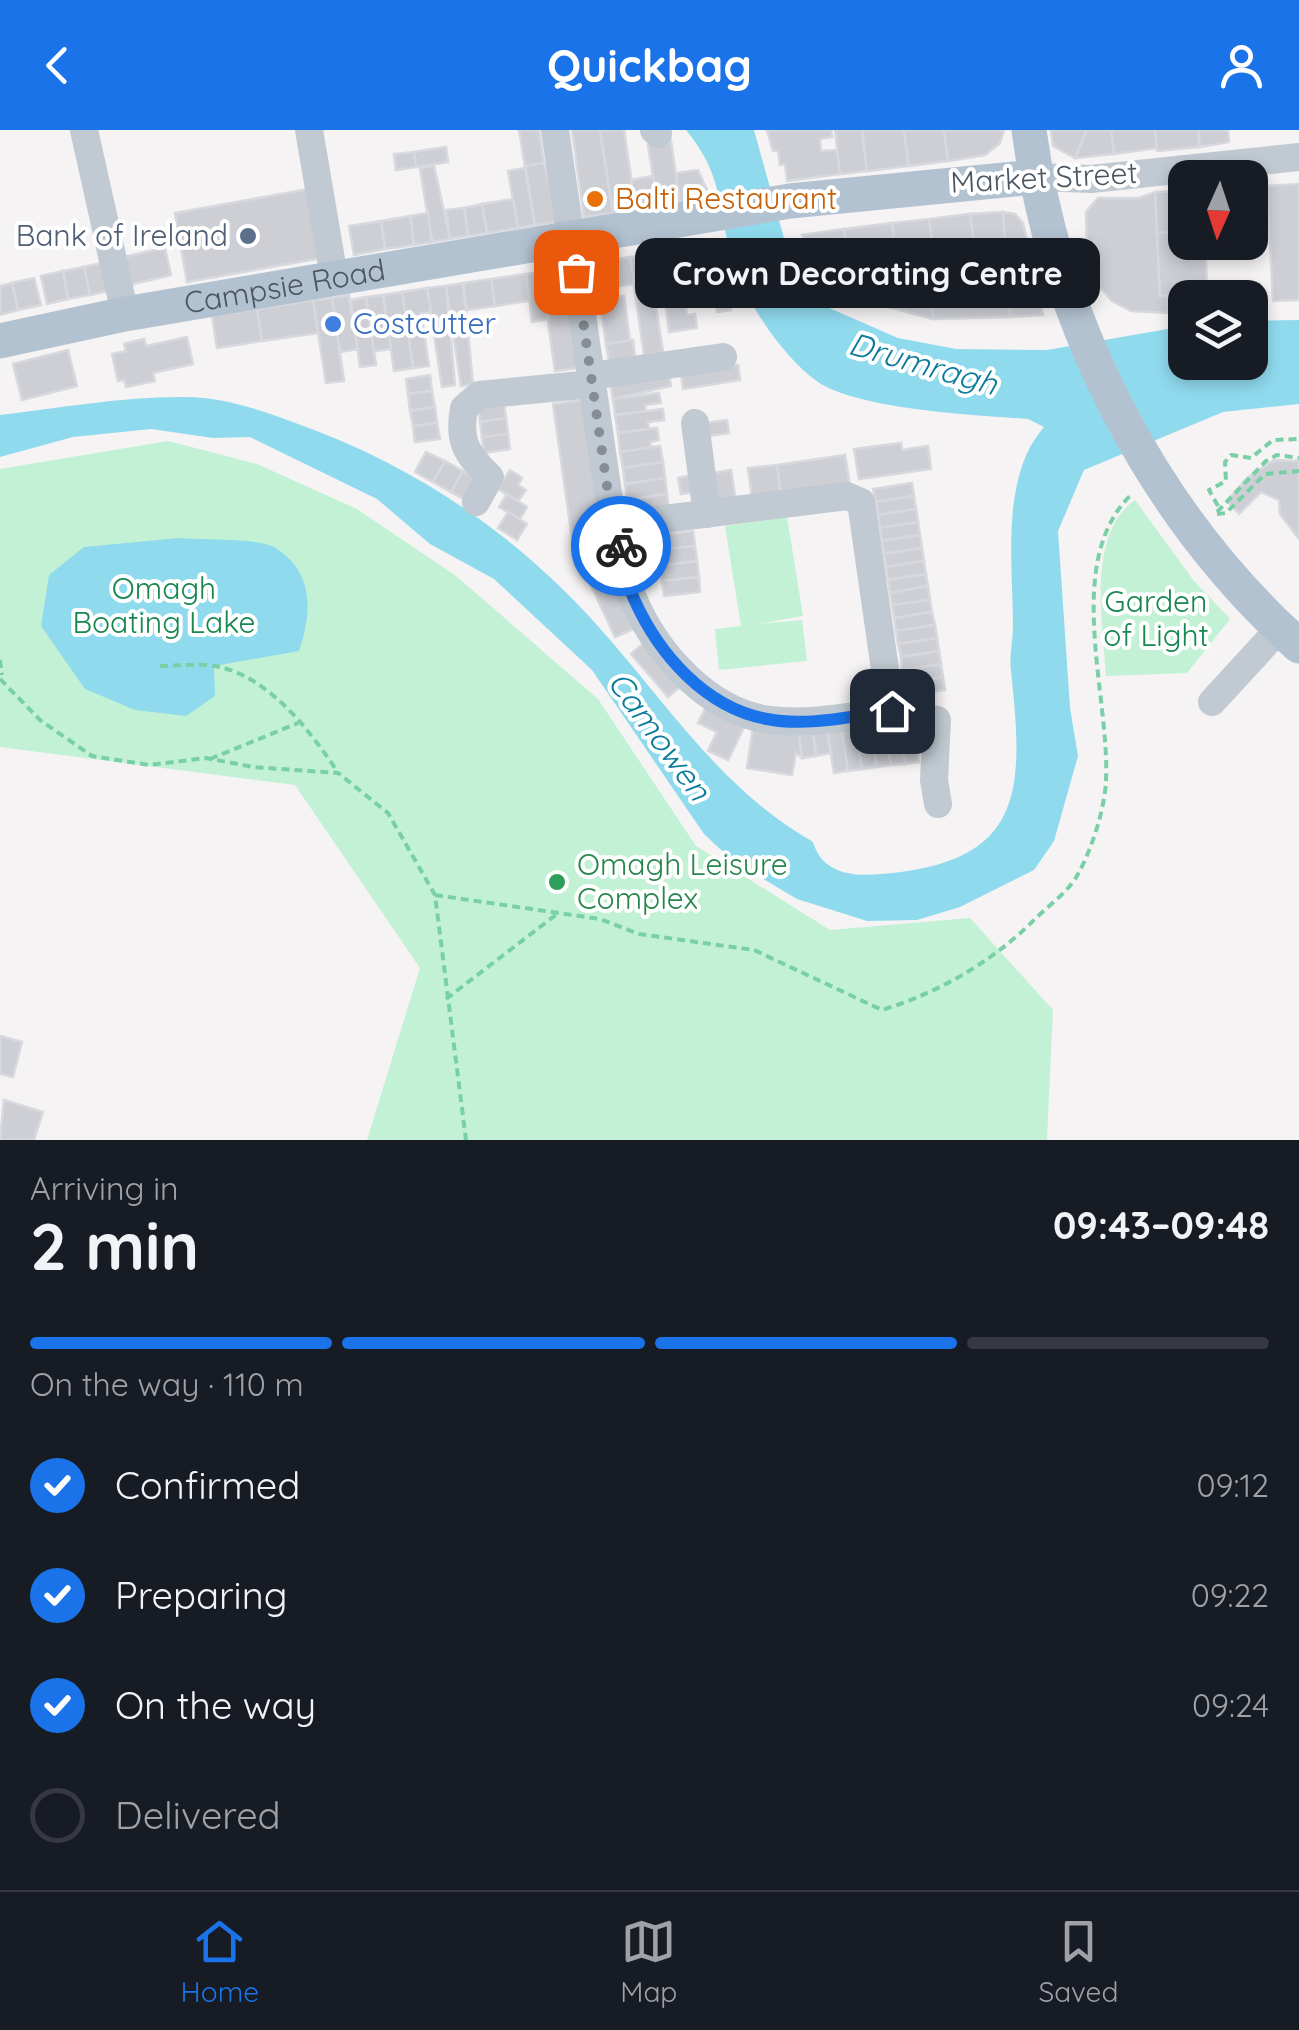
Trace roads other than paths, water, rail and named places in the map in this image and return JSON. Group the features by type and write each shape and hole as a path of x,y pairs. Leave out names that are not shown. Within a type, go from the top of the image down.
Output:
{"main road":[{"path":"1029,130 1036,177 1076,317 1146,462 1230,580 1289,637"},
{"name":"Market Street","path":"708,216 790,201 1036,177"},
{"name":"Campsie Road","path":"0,341 125,314 708,216"}],"street":[{"path":"84,130 125,314"},
{"path":"309,130 334,278"},
{"path":"555,130 616,526 633,598 670,657 713,700 768,720 833,719 892,711 937,720 934,780 938,804"},
{"name":"Market Street","path":"1036,177 1091,179 1299,157"},
{"path":"476,502 490,476 466,455 460,432 464,408 479,395 723,358"},
{"path":"695,422 708,514"},
{"path":"616,526 848,496 861,502 892,711"},
{"path":"1212,702 1289,637"}],"water":[{"path":"686,130 754,130 797,285 820,304 898,338 956,349 1047,350 1168,329 1168,380 1268,380 1268,321 1299,320 1299,404 1223,412 1084,470 1058,531 1070,708 1078,756 1054,841 1034,870 960,907 917,920 867,921 797,899 733,861 704,834 592,670 494,579 430,544 377,499 250,437 213,438 151,429 73,437 0,457 0,415 158,397 196,397 241,405 343,442 429,486 544,571 611,641 728,776 782,822 813,842 831,867 859,875 881,874 928,867 964,855 989,837 1005,813 1014,785 1012,522 1021,470 1044,427 1028,419 890,405 818,382 770,332 743,286 730,252 715,183 700,149"},
{"path":"179,538 274,547 297,568 308,608 299,651 214,666 215,696 186,716 135,710 85,689 41,626 49,575 84,547"}],"place":[{"name":"Balti Restaurant","path":"595,199"},
{"name":"Bank of Ireland","path":"248,236"},
{"name":"Crown Decorating Centre","path":"576,272"},
{"name":"Costcutter","path":"333,324"},
{"name":"Omagh Leisure Complex","path":"557,882"}],"water label":[{"name":"Drumragh","path":"923,364"},
{"name":"Camowen","path":"659,736"}],"park label":[{"name":"Omagh Boating Lake","path":"164,606"},
{"name":"Garden of Light","path":"1156,619"}]}
